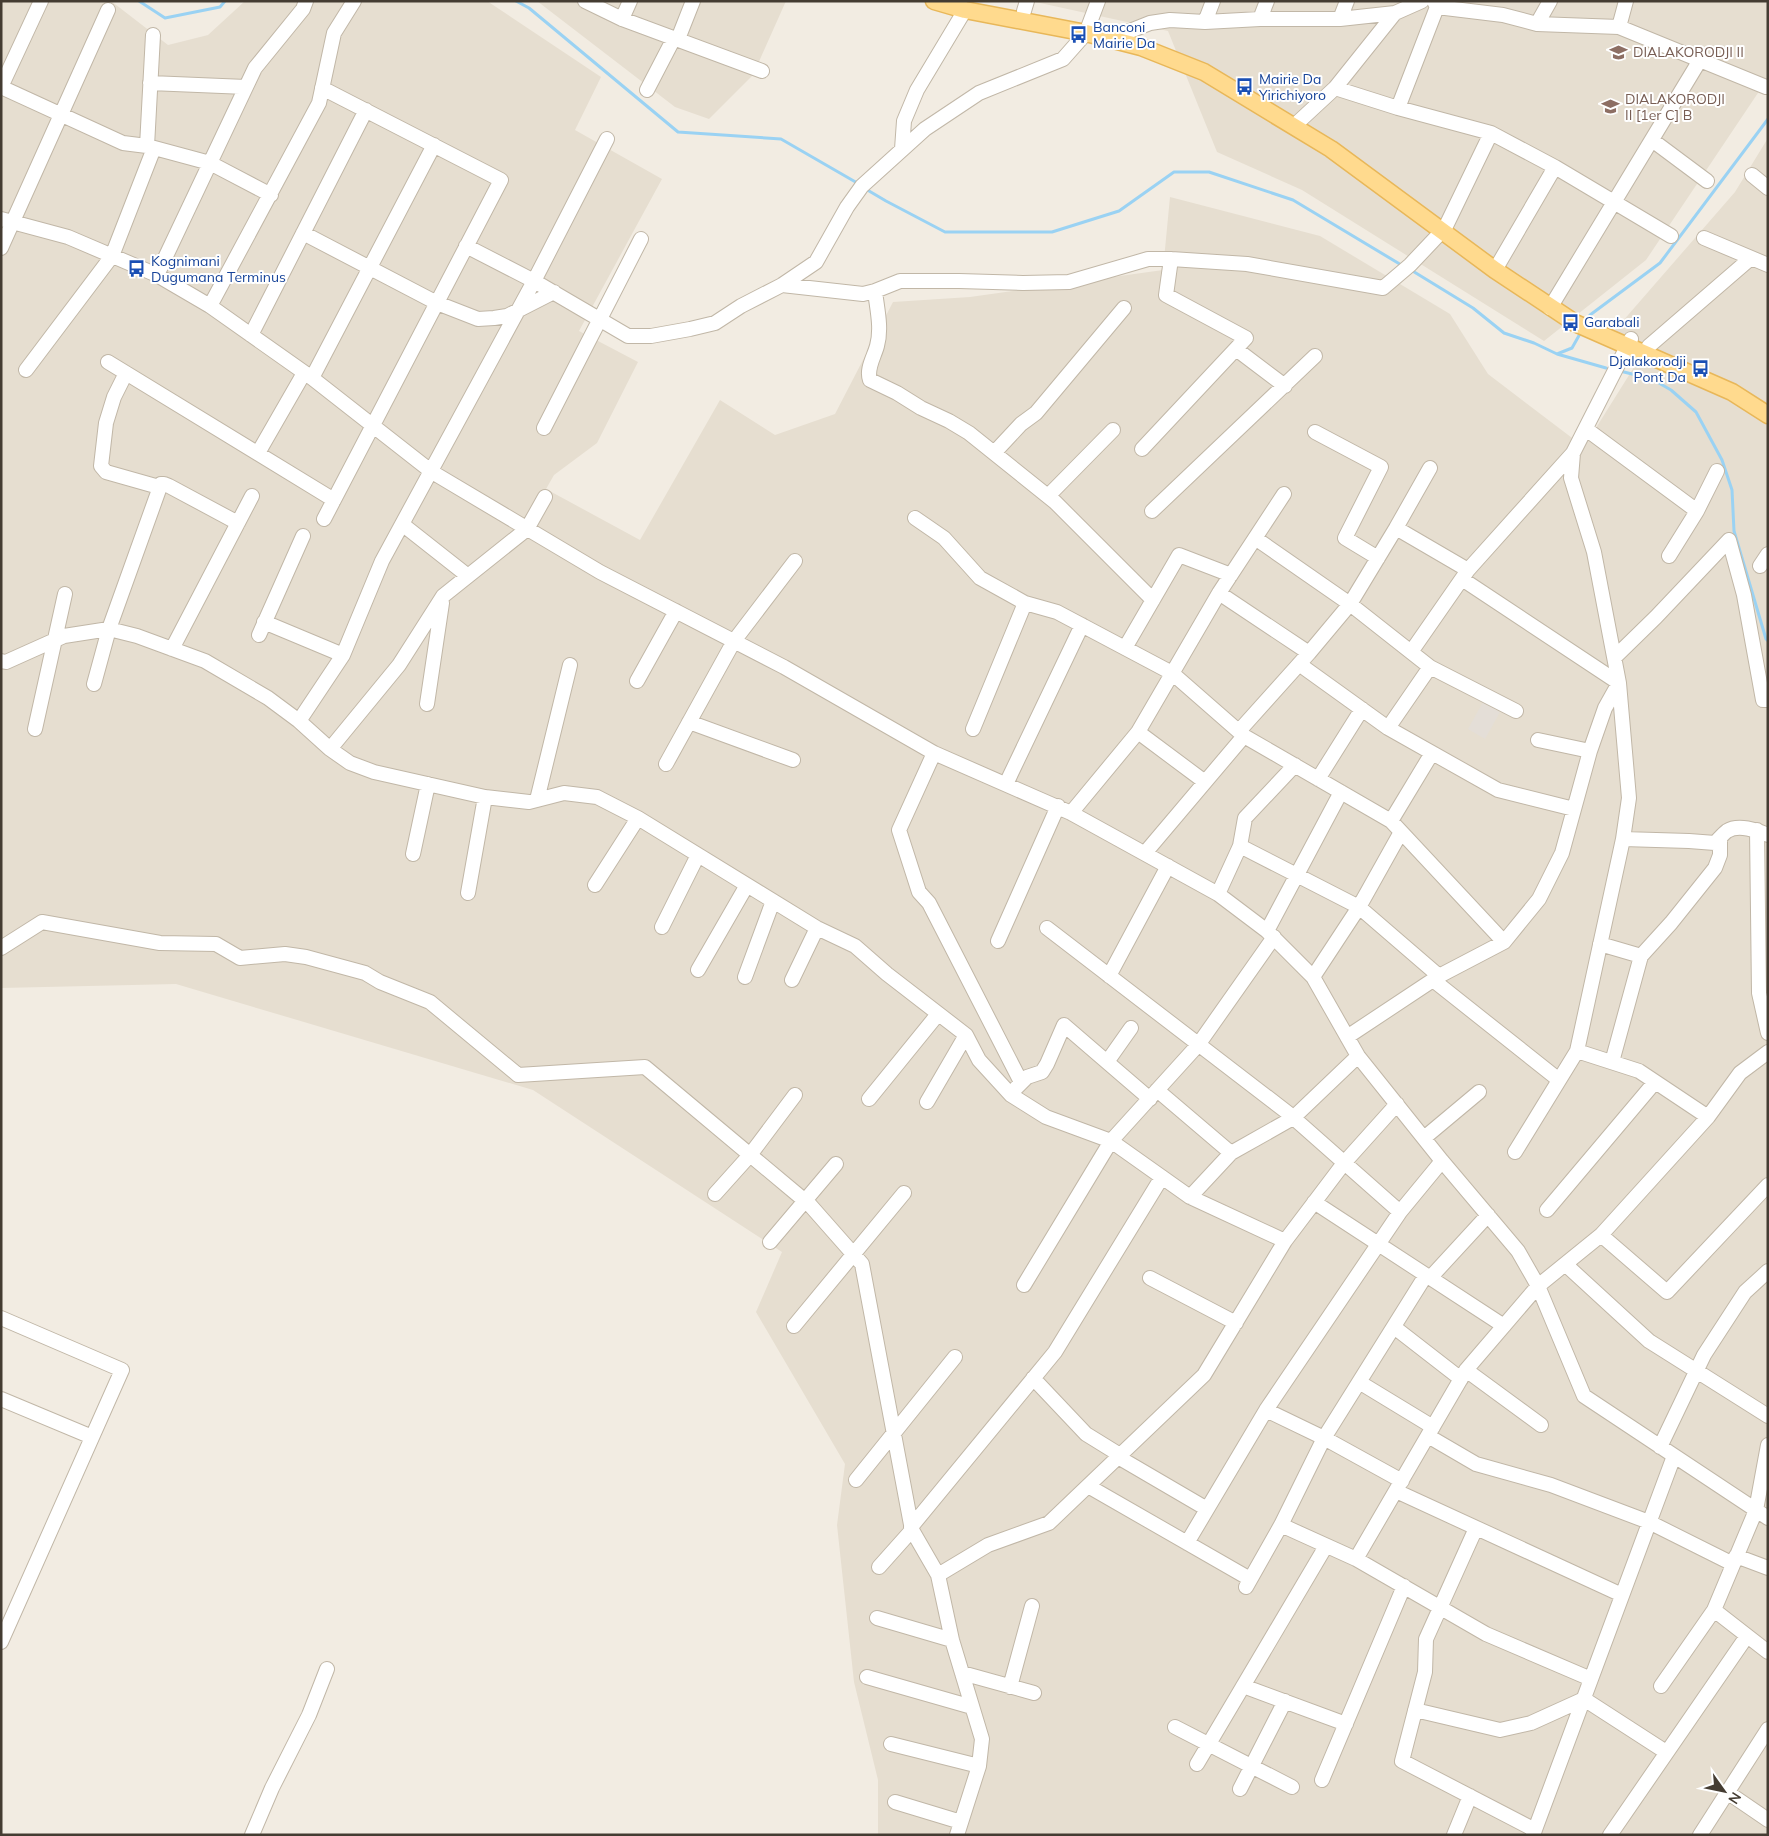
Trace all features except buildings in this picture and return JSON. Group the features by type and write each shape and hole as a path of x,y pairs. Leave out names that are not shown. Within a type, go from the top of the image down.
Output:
{"main road":[{"path":"934,1 970,6 1088,29 1127,33 1174,50 1210,67 1297,124 1496,268 1576,321 1736,384 1768,404"},
{"path":"970,6 1025,6 1110,39 1141,47 1204,72 1297,124"},
{"path":"1647,350 1732,392 1768,415"}],"street":[{"path":"41,1 1,87 123,143 151,147 210,164 271,195"},
{"path":"157,275 255,68 303,9 306,1"},
{"path":"210,306 319,103 334,34 354,1"},
{"path":"585,1 622,19 762,71"},
{"path":"622,19 630,1"},
{"path":"647,90 676,39 694,1"},
{"path":"466,246 554,292 628,336 651,336 714,323 741,306 782,285 816,262 847,207 862,186 925,129 979,93 1063,59 1088,29 1098,1"},
{"path":"1205,22 1213,1"},
{"path":"1260,18 1266,1"},
{"path":"1340,19 1346,1"},
{"path":"1110,39 1150,23 1160,21 1205,22 1260,18 1340,19 1395,13 1422,1"},
{"path":"1537,24 1550,1"},
{"path":"1619,27 1626,1"},
{"path":"1398,108 1436,4 1503,15 1537,24 1619,27 1766,86"},
{"path":"902,149 904,120 917,90 970,6"},
{"path":"1,248 7,220 61,115 108,10"},
{"path":"1297,124 1335,88 1395,13"},
{"path":"26,370 112,256 151,147 150,83 153,34"},
{"path":"1552,305 1700,60"},
{"path":"150,83 246,87"},
{"path":"322,88 501,180 324,519"},
{"path":"1335,88 1492,134 1555,167 1671,236"},
{"path":"251,335 366,110"},
{"path":"782,285 863,294 900,281 1069,282 1148,259 1171,259 1246,264 1383,288 1410,265 1444,229 1492,134"},
{"path":"299,721 343,654 382,561 534,281 607,139"},
{"path":"1652,140 1707,181"},
{"path":"258,453 308,376 370,268 434,145"},
{"path":"1496,268 1555,167"},
{"path":"1752,175 1768,188"},
{"path":"7,220 68,237 157,275 210,306 251,335 308,376 432,472 600,572 784,667 934,753 1058,806 1218,894 1270,934 1313,977 1358,1056 1442,1161 1518,1251 1538,1286 1584,1396 1768,1518"},
{"path":"303,233 436,303 478,318 494,318 517,312 554,292"},
{"path":"1704,238 1768,265"},
{"path":"544,428 641,239"},
{"path":"1647,350 1751,258"},
{"path":"1142,449 1246,338 1166,295 1171,259"},
{"path":"875,291 879,330 877,345 868,374 870,380 897,392 921,408 969,433 1048,496 1153,600"},
{"path":"994,453 1021,424 1036,413 1124,308"},
{"path":"1411,652 1465,574 1574,453 1629,343"},
{"path":"1236,349 1285,386"},
{"path":"1152,511 1315,356"},
{"path":"108,362 334,500"},
{"path":"126,373 114,397 106,423 101,466 106,472 159,487"},
{"path":"1586,429 1697,511"},
{"path":"1048,496 1113,430"},
{"path":"1315,432 1381,467 1345,538 1378,558"},
{"path":"1515,1152 1577,1051 1623,839 1630,798 1615,657 1594,552 1570,478 1574,453"},
{"path":"1145,853 1205,782 1241,734 1350,604 1430,468"},
{"path":"1669,556 1697,511 1717,471"},
{"path":"94,684 109,629 159,487 164,484 238,523"},
{"path":"1071,813 1138,732 1219,593 1284,494"},
{"path":"172,649 252,496"},
{"path":"330,749 399,665 443,596 527,529 545,497"},
{"path":"915,518 944,538 980,578 1025,603 1057,612 1172,673 1241,734 1391,821 1504,942"},
{"path":"402,524 468,576"},
{"path":"1396,528 1465,574 1619,683"},
{"path":"302,536 262,628 343,654"},
{"path":"1256,538 1350,604 1430,667 1516,711"},
{"path":"1615,657 1656,618 1729,540 1744,594 1763,700 1768,700"},
{"path":"1125,648 1179,555 1231,575"},
{"path":"666,764 734,641 795,561"},
{"path":"1219,593 1309,653"},
{"path":"35,730 64,594"},
{"path":"427,704 443,596"},
{"path":"973,729 1025,603"},
{"path":"637,682 676,611"},
{"path":"1006,784 1082,625"},
{"path":"1,661 6,662 64,636 109,629 138,636 204,661 268,698 350,763 374,772 485,797 529,802 564,793 597,797 638,818 817,928 856,946 887,974 966,1035 979,1060 1011,1095 1046,1117 1111,1141 1190,1197 1285,1241"},
{"path":"1299,664 1388,728 1498,790 1574,809"},
{"path":"537,800 570,665"},
{"path":"1388,728 1430,667"},
{"path":"1347,1037 1436,978 1504,942 1539,899 1562,853 1590,751 1605,708 1619,683"},
{"path":"1318,779 1362,709"},
{"path":"689,722 793,760"},
{"path":"1138,732 1205,782"},
{"path":"1538,740 1590,751"},
{"path":"934,753 899,830 919,892 929,903 1021,1082"},
{"path":"1391,821 1432,753"},
{"path":"1218,894 1240,846 1245,818 1295,765"},
{"path":"413,854 428,784"},
{"path":"1024,1285 1111,1141 1198,1045 1270,934 1297,875 1341,792"},
{"path":"468,893 485,797"},
{"path":"998,941 1058,806"},
{"path":"596,885 638,818"},
{"path":"1623,839 1716,843 1729,830 1738,828 1762,833 1759,994 1768,1033"},
{"path":"1313,977 1359,907 1401,832"},
{"path":"1612,1062 1640,956 1671,923 1715,868 1720,855 1720,839"},
{"path":"1240,846 1359,907 1436,978 1559,1080"},
{"path":"662,927 698,855"},
{"path":"1109,976 1168,866"},
{"path":"698,970 747,885"},
{"path":"745,977 773,901"},
{"path":"1,948 42,922 160,943 216,944 240,958 285,954 306,957 365,973 380,982 430,1002 518,1075 645,1067 805,1201 862,1264 912,1528 938,1575 952,1640 982,1740 980,1766 959,1828 896,1802"},
{"path":"792,980 817,928"},
{"path":"1047,928 1292,1118 1400,1212"},
{"path":"1600,944 1640,956"},
{"path":"869,1099 938,1014"},
{"path":"1011,1095 1027,1077 1042,1072 1064,1025 1107,1062 1231,1153"},
{"path":"1107,1062 1131,1028"},
{"path":"927,1102 966,1035"},
{"path":"1577,1051 1640,1071 1708,1117"},
{"path":"1356,1559 1464,1375 1538,1286 1601,1235 1708,1117 1740,1073 1768,1052"},
{"path":"1190,1197 1231,1153 1292,1118 1358,1056"},
{"path":"1547,1210 1655,1082"},
{"path":"1424,1138 1479,1092"},
{"path":"715,1194 750,1155 795,1095"},
{"path":"938,1575 988,1544 1049,1523 1204,1375 1285,1241 1344,1163 1396,1104"},
{"path":"1188,1543 1266,1410 1400,1212 1442,1161"},
{"path":"770,1242 836,1164"},
{"path":"879,1567 1055,1352 1162,1177"},
{"path":"1601,1235 1667,1292 1768,1185"},
{"path":"794,1326 904,1193"},
{"path":"1314,1202 1504,1326"},
{"path":"1088,1486 1188,1543 1248,1583 1281,1525 1324,1438 1394,1327 1428,1276 1488,1215"},
{"path":"1565,1264 1649,1341 1768,1416"},
{"path":"1660,1447 1704,1355 1746,1292 1768,1271"},
{"path":"1150,1278 1236,1323"},
{"path":"1,1318 122,1370 1,1642"},
{"path":"1394,1327 1541,1425"},
{"path":"856,1480 955,1357"},
{"path":"1033,1378 1086,1434 1207,1509"},
{"path":"1359,1382 1476,1464 1551,1484 1649,1522 1735,1560 1768,1568"},
{"path":"1,1399 92,1437"},
{"path":"1266,1410 1324,1438 1399,1486 1476,1528 1622,1595"},
{"path":"1661,1686 1714,1610 1756,1510 1768,1445"},
{"path":"1476,1528 1426,1639 1425,1672 1402,1761 1534,1832 1674,1456"},
{"path":"1281,1525 1356,1559 1486,1634 1591,1679"},
{"path":"1197,1764 1326,1546"},
{"path":"1322,1780 1404,1586"},
{"path":"1010,1687 1032,1606"},
{"path":"1714,1610 1768,1652"},
{"path":"877,1618 952,1640"},
{"path":"1610,1835 1747,1636"},
{"path":"252,1835 272,1788 309,1715 327,1669"},
{"path":"962,1673 1034,1693"},
{"path":"867,1678 972,1707"},
{"path":"1243,1686 1346,1724"},
{"path":"1415,1710 1500,1730 1531,1723 1584,1699"},
{"path":"1584,1699 1666,1752"},
{"path":"1240,1789 1284,1701"},
{"path":"1175,1727 1292,1787"},
{"path":"1700,1835 1768,1729"},
{"path":"891,1744 980,1766"},
{"path":"1727,1792 1768,1820"},
{"path":"1454,1835 1470,1796"}],"shaded area":[{"path":"1,1 111,1 168,45 208,35 245,1 487,1 601,77 575,130 662,179 579,331 638,362 597,443 554,475 546,489 640,540 720,400 775,435 835,414 893,302 970,297 1163,270 1170,197 1320,236 1450,314 1488,374 1584,447 1641,356 1615,330 1735,192 1768,138 1768,1835 878,1835 878,1780 854,1682 837,1525 845,1464 756,1312 782,1252 533,1090 176,984 1,988"},
{"path":"537,1 786,1 753,75 709,119 675,107"},
{"path":"1031,1 1768,1 1768,78 1646,260 1544,341 1302,190 1217,152 1168,31"},
{"path":"1483,702 1500,712 1485,739 1468,729"}],"waterway":[{"path":"139,1 165,18 220,7 225,1"},
{"path":"516,1 529,8 678,132 781,139 859,184"},
{"path":"1586,322 1590,315 1660,263 1768,119"},
{"path":"864,188 945,232 1052,232 1119,211 1174,172 1209,172 1293,200 1403,266"},
{"path":"1411,270 1473,308 1504,333 1534,343 1557,354 1606,368"},
{"path":"1557,354 1572,348 1581,332"},
{"path":"1620,371 1652,379 1671,390 1696,412 1722,460 1732,490 1734,531 1768,641"}],"place":[{"name":"Banconi Mairie Da","path":"1079,35"},
{"name":"DIALAKORODJI II","path":"1619,52"},
{"name":"Mairie Da Yirichiyoro","path":"1245,87"},
{"name":"DIALAKORODJI II [1er C] B","path":"1611,107"},
{"name":"Kognimani Dugumana Terminus","path":"137,269"},
{"name":"Garabali","path":"1570,322"},
{"name":"Djalakorodji Pont Da","path":"1700,369"}]}
